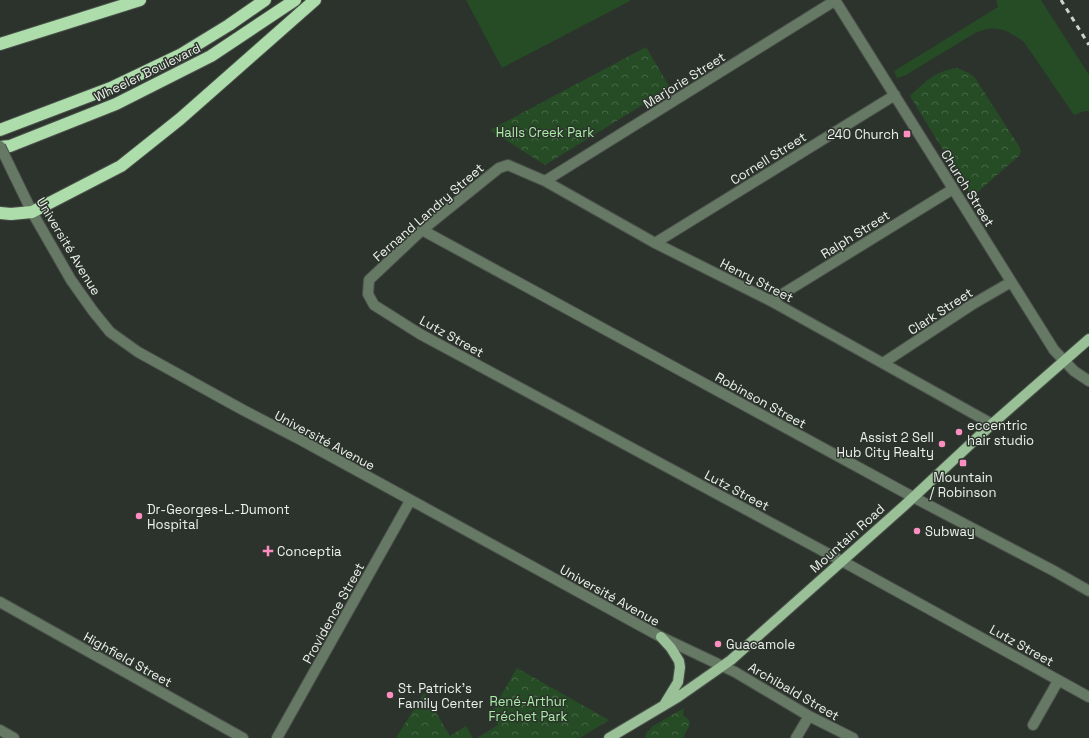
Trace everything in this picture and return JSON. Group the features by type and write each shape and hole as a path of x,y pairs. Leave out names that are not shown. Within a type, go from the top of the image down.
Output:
{"highway":[{"path":"0,44 140,0"},
{"name":"Wheeler Boulevard","path":"0,130 113,87 180,55 229,25 265,0"},
{"name":"Wheeler Boulevard","path":"0,147 10,146 116,104 211,56 295,0"},
{"path":"0,214 32,212 121,166 180,119 315,0"}],"main road":[{"name":"Mountain Road","path":"609,738 623,734 723,666 913,497 992,424 1089,339"},
{"path":"660,638 671,648 679,661 680,667 678,682 663,706"}],"street":[{"name":"Church Street","path":"836,0 1054,350 1074,371 1089,381"},
{"name":"Marjorie Street","path":"545,181 836,0"},
{"name":"Cornell Street","path":"655,243 895,95"},
{"name":"Université Avenue","path":"0,147 32,212 71,280 110,332 138,352 660,638 723,666"},
{"name":"Henry Street","path":"508,165 545,181 655,243 771,301 992,424"},
{"name":"Fernand Landry Street","path":"374,305 368,294 369,280 422,230 499,168 508,165"},
{"name":"Ralph Street","path":"771,301 953,189"},
{"name":"Robinson Street","path":"422,230 1089,591"},
{"name":"Clark Street","path":"884,363 973,304 1011,282"},
{"name":"Lutz Street","path":"374,305 420,334 841,561 1089,697"},
{"name":"Providence Street","path":"277,738 410,501"},
{"name":"Highfield Street","path":"0,602 243,738"},
{"name":"Archibald Street","path":"723,666 809,716 853,738"},
{"path":"1033,725 1058,681"},
{"path":"796,738 809,716"},
{"path":"0,730 14,738"}],"green space":[{"path":"466,0 629,0 630,1 502,68"},
{"path":"996,0 1041,0 1089,75 1089,111 1074,115 1024,42 1001,29 995,28 982,30 975,33 906,75 897,78 894,71 998,7"},
{"name":"Halls Creek Park","path":"646,47 670,88 545,165 490,130"},
{"path":"957,68 969,73 975,78 1021,151 1019,156 972,197 910,96 936,74 949,69"},
{"name":"René-Arthur Fréchet Park","path":"517,668 609,720 580,738 477,738 498,725 491,713"},
{"name":"René-Arthur Fréchet Park","path":"424,693 450,736 466,726 473,738 396,738"},
{"path":"684,708 683,715 689,720 690,724 683,738 645,738 646,733 653,726"}],"railway":[{"path":"1061,0 1089,45"}],"place":[{"name":"240 Church","path":"907,134"},
{"name":"eccentric hair studio","path":"959,432"},
{"name":"Assist 2 Sell Hub City Realty","path":"942,444"},
{"name":"Mountain / Robinson","path":"963,463"},
{"name":"Dr-Georges-L.-Dumont Hospital","path":"139,516"},
{"name":"Subway","path":"917,531"},
{"name":"Conceptia","path":"268,551"},
{"name":"Guacamole","path":"718,644"},
{"name":"St. Patrick's Family Center","path":"390,695"}]}
